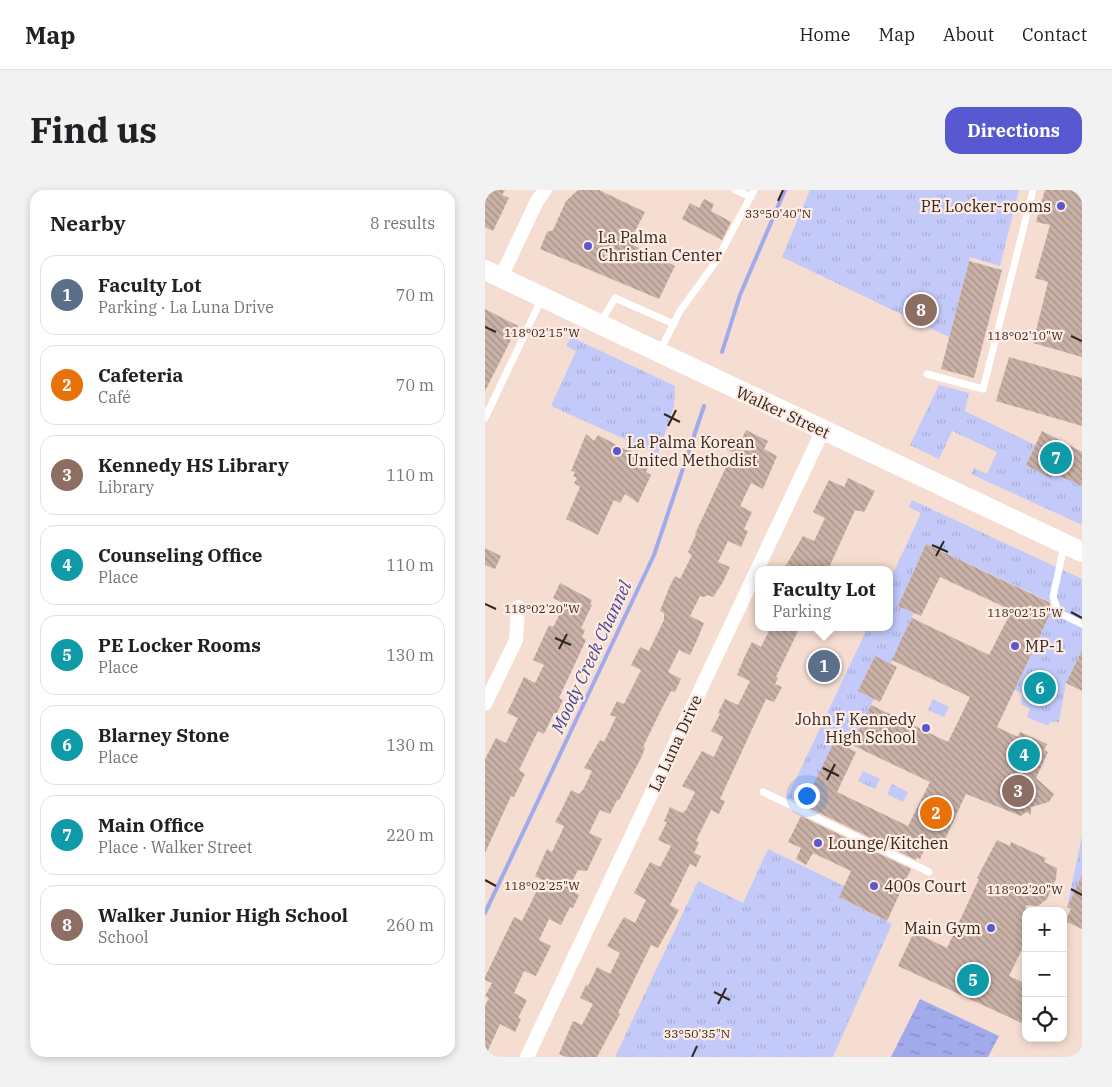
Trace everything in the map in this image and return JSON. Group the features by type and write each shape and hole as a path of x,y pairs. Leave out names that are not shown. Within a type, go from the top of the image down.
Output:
{"main road":[{"name":"Walker Street","path":"493,273 659,354 1073,548"}],"street":[{"path":"493,273 545,190"},
{"name":"La Luna Drive","path":"759,566 823,430"},
{"name":"La Luna Drive","path":"527,1057 755,574"},
{"path":"485,704 516,640 518,607"}],"lane":[{"path":"659,354 673,324 717,260 753,194 735,190"},
{"path":"927,374 983,389 1033,190"},
{"path":"485,418 542,298"},
{"path":"599,325 615,298 673,324"},
{"path":"1073,548 1053,597 1059,614 1082,624"},
{"path":"763,792 929,872"}],"green space":[{"path":"810,190 1019,190 1000,266 970,257 949,337 782,257"},
{"path":"571,337 675,386 674,406 658,454 551,406 576,351 566,346"},
{"path":"939,385 969,393 965,411 1035,445 1026,465 1051,477 1053,473 1082,486 1082,525 971,474 974,468 987,474 997,452 952,431 939,459 910,445"},
{"path":"912,500 1082,579 1082,650 1066,683 1059,722 1050,722 1048,726 1027,717 1030,709 1021,704 1022,693 1014,690 1055,604 926,544 898,606 914,613 891,664 875,656 858,691 874,699 850,750 804,804 787,798 866,631 893,631 893,573 921,513 909,507"},
{"path":"933,699 949,707 944,717 928,710"},
{"path":"863,771 880,779 875,789 858,781"},
{"path":"892,784 908,792 903,802 887,794"},
{"path":"1082,836 1082,875 1067,907"},
{"path":"768,849 844,886 839,897 892,924 833,1057 615,1057 698,881 743,903"}],"water":[{"path":"920,999 999,1036 988,1057 891,1057"}],"building":[{"path":"485,190 505,190 502,195 509,198 493,231 485,227"},
{"name":"La Palma Christian Center","path":"578,190 599,190 645,212 629,243 675,266 659,299 540,249 547,232 553,230 566,201"},
{"path":"1045,190 1082,190 1082,357 1033,343 1048,282 1035,278 1050,225 1036,222"},
{"path":"704,199 714,204 711,211 731,222 722,240 682,219 690,203 699,208"},
{"path":"969,261 1002,270 974,378 941,369"},
{"path":"485,309 518,326 485,391"},
{"path":"1009,357 1082,378 1082,426 996,401"},
{"path":"746,430 768,441 764,449 777,456 763,489 751,483 740,506 752,512 744,529 748,531 741,547 728,541 718,562 730,567 723,582 713,597 708,595 700,596 690,616 704,623 697,640 690,655 679,650 668,672 681,679 675,692 671,691 662,708 643,747 645,748 641,758 619,800 617,800 610,814 600,810 589,833 602,839 587,871 578,870 568,889 579,895 573,908 570,907 561,925 549,919 539,940 551,946 536,976 524,971 514,993 527,1000 518,1018 521,1019 515,1032 500,1024 485,1057 485,1006 489,998 485,996 492,983 485,980 485,977 514,917 522,921 542,880 535,876 547,849 552,852 564,826 555,822 571,790 579,794 583,790 592,771 584,768 600,740 604,742 616,717 610,715 617,701 624,704 641,670 631,665 640,647 649,651 664,620 664,613 660,611 669,588 675,576 680,579 692,555 688,552 695,534 733,452 724,448 730,436 741,441"},
{"path":"1042,431 1082,452 1082,486 1053,473 1051,478 1026,465"},
{"path":"586,434 594,441 598,435 626,450 628,446 635,456 651,462 646,472 651,475 638,503 625,494 620,503 614,500 598,535 566,519 580,487 574,483 577,478 573,476 575,472 571,471"},
{"path":"848,478 875,491 864,512 855,510 830,566 786,566 803,536 814,541 825,518 813,512 829,480 844,487"},
{"path":"926,544 1049,602 1052,610 997,727 1018,737 1020,732 1047,744 1044,750 1048,752 1036,778 1054,794 1049,802 1031,807 1031,815 1026,812 1021,816 966,794 941,848 928,842 920,859 917,857 916,860 804,804 834,742 856,752 837,792 908,826 930,782 852,745 871,705 948,742 970,697 892,660 902,638 912,618 989,655 1007,620 1011,610 940,577 921,616 898,606"},
{"path":"485,548 501,556 495,569 485,565"},
{"path":"560,583 592,600 590,604 592,605 581,628 585,630 582,637 586,640 559,698 563,700 557,713 554,713 544,734 538,731 519,770 525,774 514,797 511,796 485,853 485,759 496,738 506,743 518,718 507,713 524,677 535,683 544,665 533,660 549,625 553,627 565,604 553,598"},
{"path":"769,631 798,631 776,677 778,678 775,684 782,687 774,702 766,699 720,799 725,801 719,814 711,810 696,841 699,842 694,853 701,856 696,867 690,864 670,905 679,910 658,948 651,945 618,1013 620,1014 597,1057 566,1057 559,1054 573,1021 582,1025 593,1004 580,998 586,985 588,986 597,967 610,974 620,953 607,946 624,917 635,923 646,900 634,893 650,862 660,867 671,846 658,840 667,822 664,821 670,807 682,813 686,810 695,792 682,786 702,751 714,757 723,737 711,731 720,714 718,713 725,699 738,705 750,681 737,675 752,642 761,647"},
{"path":"1082,650 1082,691 1066,683"},
{"path":"875,656 897,667 880,702 858,691"},
{"path":"801,816 911,869 887,921 839,897 851,871 813,853 806,865 796,859 801,848 788,842"},
{"path":"997,840 1010,846 1011,842 1046,858 1044,862 1057,868 1056,879 1047,899 1038,906 1026,905 1026,907 1022,907 1022,949 1009,976 1022,982 1022,1023 898,966 914,932 947,948 979,879 977,878"},
{"path":"1082,875 1082,929 1067,922 1071,909 1067,907"}],"waterway":[{"name":"Moody Creek Channel","path":"722,352 740,295 785,190"},
{"name":"Moody Creek Channel","path":"485,913 654,555 704,406"}],"place":[{"name":"PE Locker-rooms","path":"1061,206"},
{"name":"La Palma Christian Center","path":"588,246"},
{"name":"Walker Junior High School","path":"921,310"},
{"name":"La Palma Korean United Methodist","path":"617,451"},
{"name":"Main Office","path":"1056,458"},
{"name":"MP-1","path":"1015,646"},
{"name":"Faculty Lot","path":"824,666"},
{"name":"Blarney Stone","path":"1040,688"},
{"name":"John F Kennedy High School","path":"926,728"},
{"name":"Counseling Office","path":"1024,755"},
{"name":"Kennedy HS Library","path":"1018,791"},
{"name":"Cafeteria","path":"936,813"},
{"name":"Lounge/Kitchen","path":"818,843"},
{"name":"400s Court","path":"874,886"},
{"name":"Main Gym","path":"991,928"},
{"name":"PE Locker Rooms","path":"973,980"}]}
